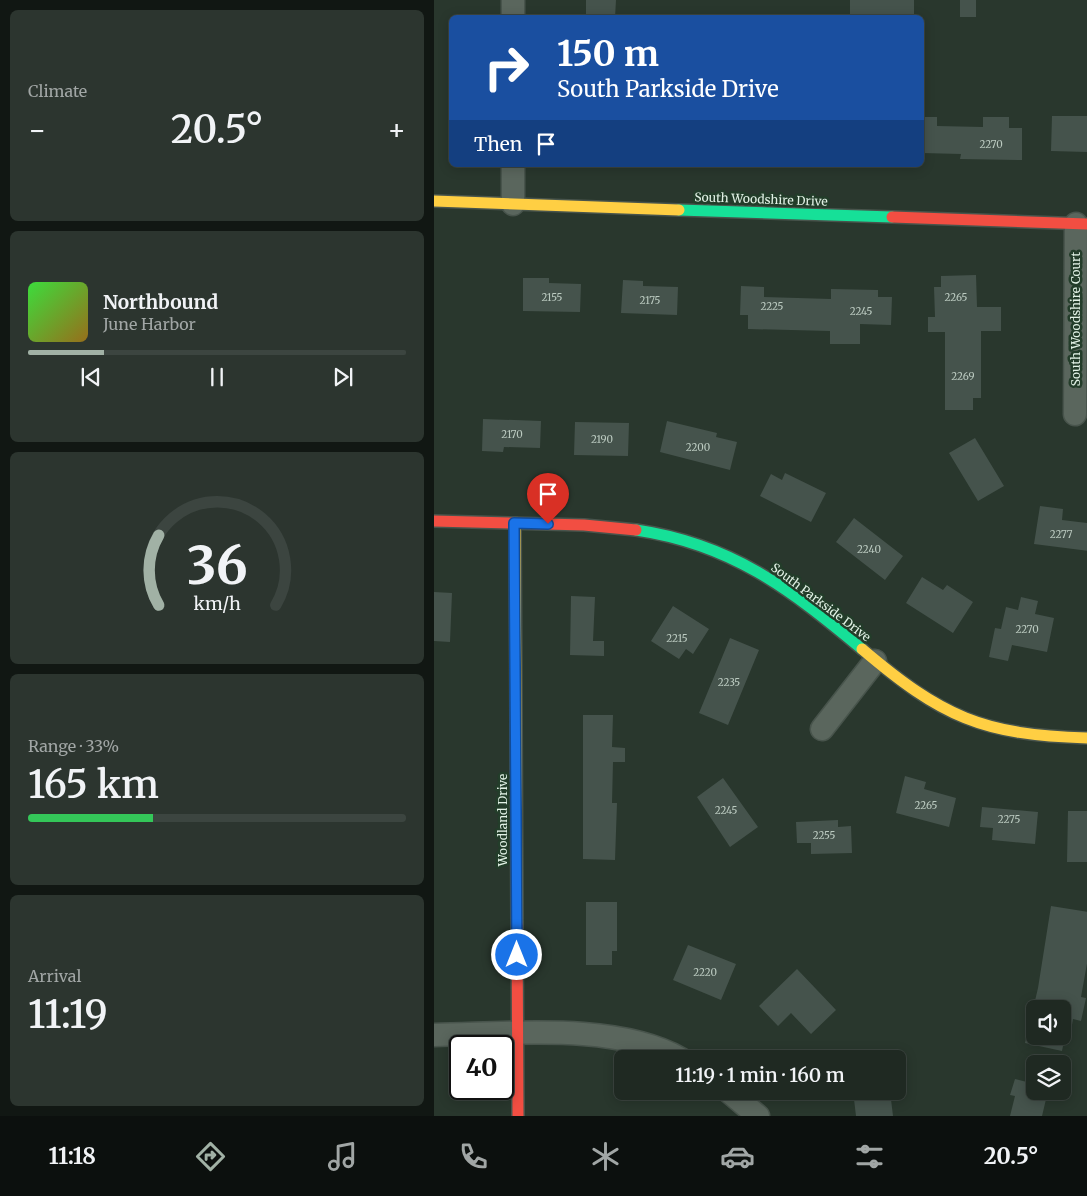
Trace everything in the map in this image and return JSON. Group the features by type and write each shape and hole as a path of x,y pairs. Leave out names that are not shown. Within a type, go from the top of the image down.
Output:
{"street":[{"path":"512,0 513,15"},
{"path":"513,167 513,204"},
{"name":"South Woodshire Drive","path":"434,201 1081,224"},
{"name":"South Woodshire Court","path":"1075,414 1081,224"},
{"name":"South Parkside Drive","path":"434,521 598,525 644,529 685,539 722,553 774,581 928,700 963,719 988,727 1039,737 1087,738"},
{"name":"Woodland Drive","path":"514,523 518,1116"},
{"path":"822,729 875,660"},
{"path":"434,1035 587,1034 619,1037 662,1050"},
{"path":"739,1100 758,1116"}],"building":[{"path":"586,0 616,0 615,15 586,15"},
{"path":"850,0 914,0 914,15 850,15"},
{"path":"960,0 976,0 976,17 960,17"},
{"path":"1052,116 1088,116 1088,152 1051,151"},
{"path":"924,117 937,117 937,126 983,127 983,117 1009,117 1009,128 1022,128 1022,160 960,159 961,154 924,153"},
{"path":"976,275 977,307 1001,307 1001,331 981,331 981,398 973,398 973,410 945,410 945,332 928,332 928,317 935,317 934,287 941,287 941,276"},
{"path":"523,278 549,278 549,283 581,284 580,312 523,311"},
{"path":"623,280 643,281 643,286 678,287 677,315 621,313"},
{"path":"741,286 764,287 764,297 831,299 831,289 878,290 878,297 892,297 891,325 860,324 860,344 830,344 830,331 748,329 748,315 740,315"},
{"path":"483,419 541,421 540,448 504,447 503,452 482,451"},
{"path":"667,421 717,433 716,437 737,442 730,470 660,452"},
{"path":"575,422 629,423 628,456 574,455"},
{"path":"975,438 1004,486 978,501 949,453"},
{"path":"785,473 826,493 811,522 760,496 771,474 782,480"},
{"path":"1040,506 1063,509 1062,520 1088,523 1088,551 1034,544"},
{"path":"854,518 903,556 885,580 836,542"},
{"path":"922,577 943,590 947,585 973,602 953,633 906,603"},
{"path":"434,592 452,593 450,642 434,641"},
{"path":"571,596 595,597 593,641 604,641 604,656 570,655"},
{"path":"1021,597 1038,601 1035,614 1054,618 1047,652 1012,645 1008,661 989,657 995,628 1001,629 1006,607 1018,610"},
{"path":"673,606 709,629 693,654 686,649 679,659 651,641"},
{"path":"730,638 759,650 728,725 699,713"},
{"path":"583,715 613,715 612,747 625,748 625,762 613,762 612,803 617,803 615,860 583,859"},
{"path":"905,776 926,782 924,789 956,798 949,827 896,813"},
{"path":"723,778 758,827 730,847 697,797"},
{"path":"982,807 1038,812 1035,844 992,840 993,828 980,827"},
{"path":"1068,811 1088,811 1088,862 1067,862"},
{"path":"838,820 838,827 851,826 852,853 811,854 811,843 797,843 796,822"},
{"path":"586,902 617,902 617,951 612,951 612,965 586,965"},
{"path":"1051,906 1088,912 1088,958 1081,997 1086,998 1081,1021 1073,1019 1071,1030 1071,1000 1035,1000"},
{"path":"688,945 736,964 721,1000 673,980"},
{"path":"797,969 836,1010 811,1034 791,1013 778,1026 759,1006"},
{"path":"1034,1045 1063,1045 1062,1051"},
{"path":"1015,1079 1026,1082 1026,1100 1046,1100 1042,1116 1010,1116 1015,1096 1010,1095"},
{"path":"854,1100 891,1100 893,1116 856,1116"}],"traffic: fast":[{"path":"679,210 892,217"},
{"path":"636,530 702,546 758,572 810,607 862,649"}],"traffic: slow":[{"path":"434,201 679,210"},
{"path":"515,523 517,923"},
{"path":"862,649 916,691 965,718 1019,732 1088,738"}],"traffic: jam":[{"path":"892,217 1088,224"},
{"path":"434,521 584,525 636,530"},
{"path":"517,923 518,1116"}],"route":[{"path":"517,955 514,523 548,524"}]}
